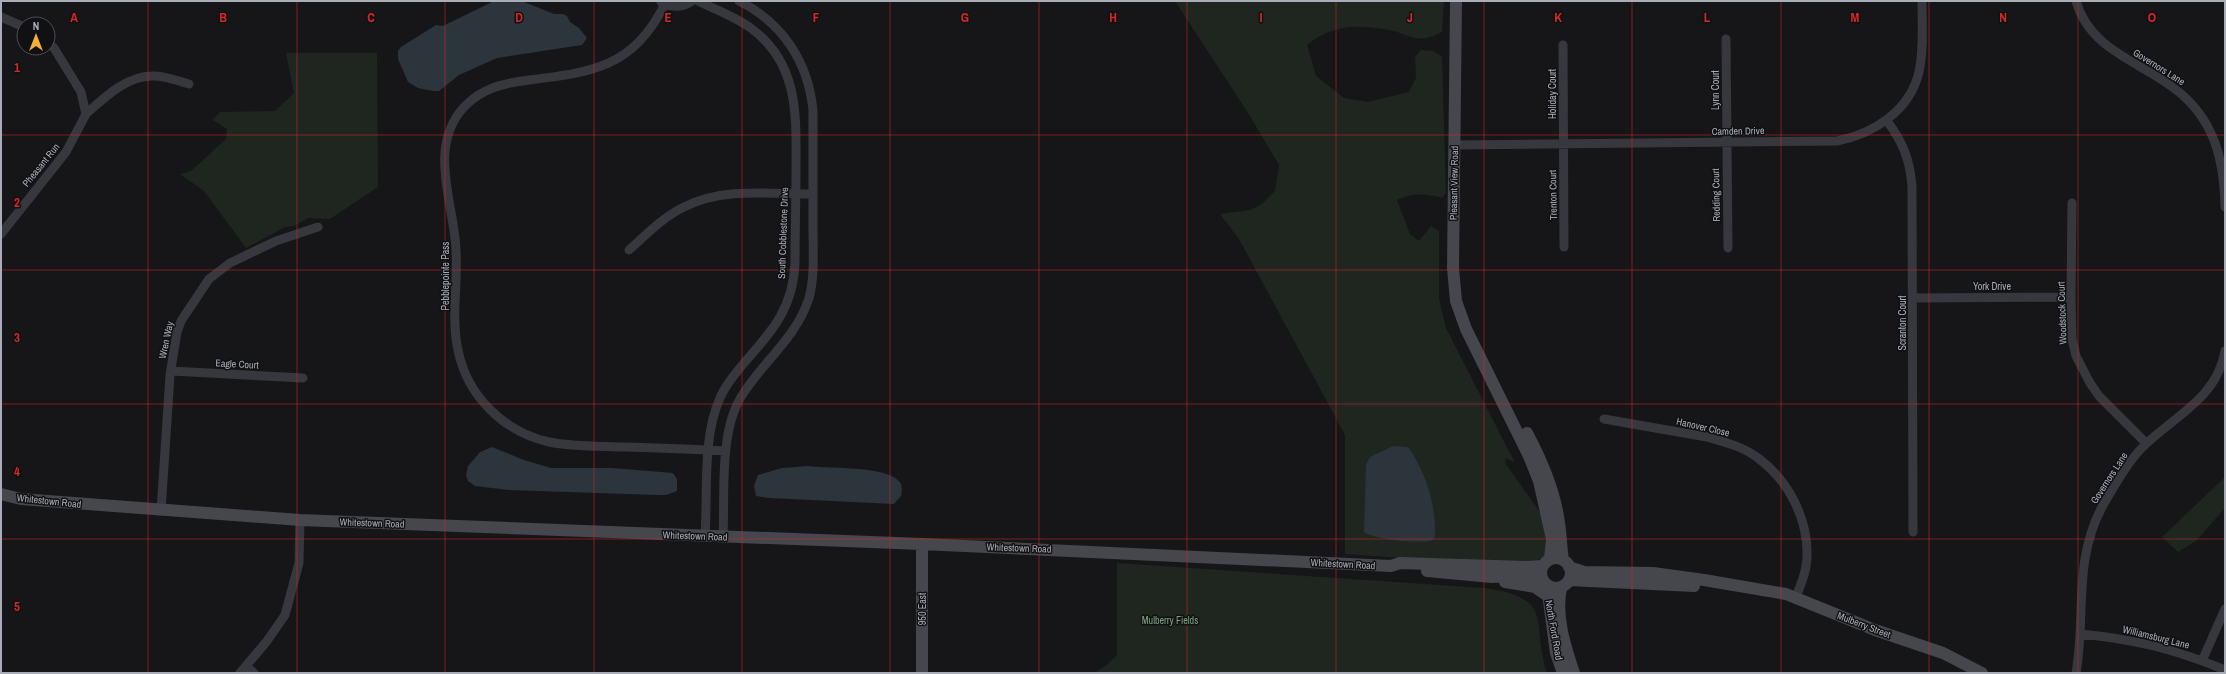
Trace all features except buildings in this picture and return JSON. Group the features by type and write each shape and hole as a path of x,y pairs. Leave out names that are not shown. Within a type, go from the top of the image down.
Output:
{"street":[{"path":"662,3 678,6 692,1"},
{"name":"South Cobblestone Drive","path":"698,1 752,29 769,46 781,63 790,83 795,105 795,271 791,294 775,326 732,378 720,396 710,427 705,536"},
{"path":"723,537 726,450 729,424 740,398 789,338 807,303 813,269 813,110 805,72 794,49 782,34 767,19 739,1"},
{"name":"Pleasant View Road","path":"1456,1 1453,268 1456,301 1466,329 1482,359 1491,370 1539,455 1552,490 1566,564"},
{"name":"Camden Drive","path":"1455,145 1837,141 1863,134 1887,121 1908,95 1918,74 1922,42 1922,1"},
{"name":"Governors Lane","path":"2076,1 2084,19 2101,42 2112,51 2175,88 2188,100 2207,126 2216,143 2224,178 2225,207"},
{"name":"Pebblepointe Pass","path":"662,3 658,18 643,38 631,50 611,62 582,73 510,82 493,87 474,98 463,108 455,120 446,140 444,159 457,254 456,339 463,367 478,396 499,418 525,434 545,441 568,444 726,450"},
{"path":"1,17 16,24"},
{"name":"Lynn Court","path":"1726,39 1726,142"},
{"name":"Holiday Court","path":"1562,45 1563,144"},
{"path":"56,51 81,92 86,114 110,93 128,82 152,76 189,84"},
{"name":"Pheasant Run","path":"1,234 66,152 86,114"},
{"name":"Scranton Court","path":"1887,121 1904,146 1911,171 1913,298 1913,532"},
{"path":"2216,143 2225,140"},
{"name":"Redding Court","path":"1726,142 1728,248"},
{"name":"Trenton Court","path":"1563,144 1564,246"},
{"path":"629,250 668,216 696,201 729,194 813,194"},
{"name":"Woodstock Court","path":"2072,203 2072,340 2081,367 2099,396 2146,443"},
{"name":"Wren Way","path":"160,511 171,371 177,332 181,320 209,279 237,260 276,241 318,227"},
{"name":"York Drive","path":"1913,298 2071,297"},
{"name":"Governors Lane","path":"2076,673 2080,634 2081,579 2092,531 2101,508 2116,483 2146,443 2191,408 2208,391 2223,372 2225,351"},
{"name":"Pleasant View Road","path":"1482,359 1485,370 1529,456 1539,481 1552,539 1546,563"},
{"name":"Eagle Court","path":"171,371 303,378"},
{"name":"Hanover Close","path":"1604,419 1724,441 1749,452 1772,469 1790,492 1797,507 1806,540 1807,557 1804,575 1796,597"},
{"name":"Whitestown Road","path":"1,494 21,499 160,511 300,520 922,544 1391,566 1401,570 1492,577 1524,575 1546,587"},
{"path":"254,673 243,669 267,641 285,614 299,563 300,520"},
{"name":"950 East","path":"922,544 922,673"},
{"name":"Whitestown Road","path":"1391,566 1400,563 1528,567 1546,563 1566,564"},
{"name":"North Ford Road","path":"1546,563 1546,587 1556,653 1563,673"},
{"name":"North Ford Road","path":"1566,564 1565,584 1558,602 1560,624 1574,673"},
{"name":"Mulberry Street","path":"1566,564 1584,572 1653,573 1742,586 1796,597 1875,630 1943,653 1982,673"},
{"name":"Whitestown Road","path":"1492,577 1502,581 1535,587 1546,587"},
{"name":"Mulberry Street","path":"1546,587 1565,584 1742,586"},
{"path":"2202,661 2225,609"},
{"name":"Williamsburg Lane","path":"2080,634 2141,643 2179,652 2225,670"}],"green space":[{"path":"1175,1 1444,1 1442,32 1433,36 1418,38 1372,27 1352,27 1334,30 1324,34 1307,45 1316,76 1344,98 1368,102 1409,92 1416,78 1415,57 1421,50 1434,51 1442,57 1446,193 1442,198 1419,194 1397,200 1410,234 1419,241 1431,226 1439,231 1439,298 1446,328 1515,463 1506,458 1505,463 1545,519 1546,555 1533,563 1402,558 1345,554 1345,435 1239,239 1220,214 1250,210 1262,204 1275,191 1279,165 1250,116"},
{"path":"286,53 377,53 378,187 330,219 308,218 294,226 285,227 246,248 204,191 180,174 191,171 226,139 227,129 213,120 220,112 275,111 294,93"},
{"path":"2225,477 2225,508 2196,541 2178,552 2162,537"},
{"name":"Mulberry Fields","path":"1117,563 1484,588 1507,592 1522,598 1532,606 1539,626 1542,655 1547,673 1094,673 1107,665 1117,655"}],"shaded area":[{"path":"492,2 524,2 554,14 563,14 567,16 570,22 579,28 587,38 582,45 497,58 459,75 439,91 418,88 408,82 398,59 398,51 401,47 436,25 443,26"},
{"path":"1393,446 1408,447 1425,478 1432,501 1435,524 1434,539 1430,541 1415,542 1396,540 1377,537 1364,532 1366,465 1370,457"},
{"path":"492,447 524,460 551,468 612,468 673,473 677,479 677,491 666,495 657,495 509,490 475,486 468,481 466,475 468,466 480,452"},
{"path":"808,466 858,469 885,474 895,478 901,484 901,496 894,504 769,498 756,496 754,486 758,475 782,468"}]}
